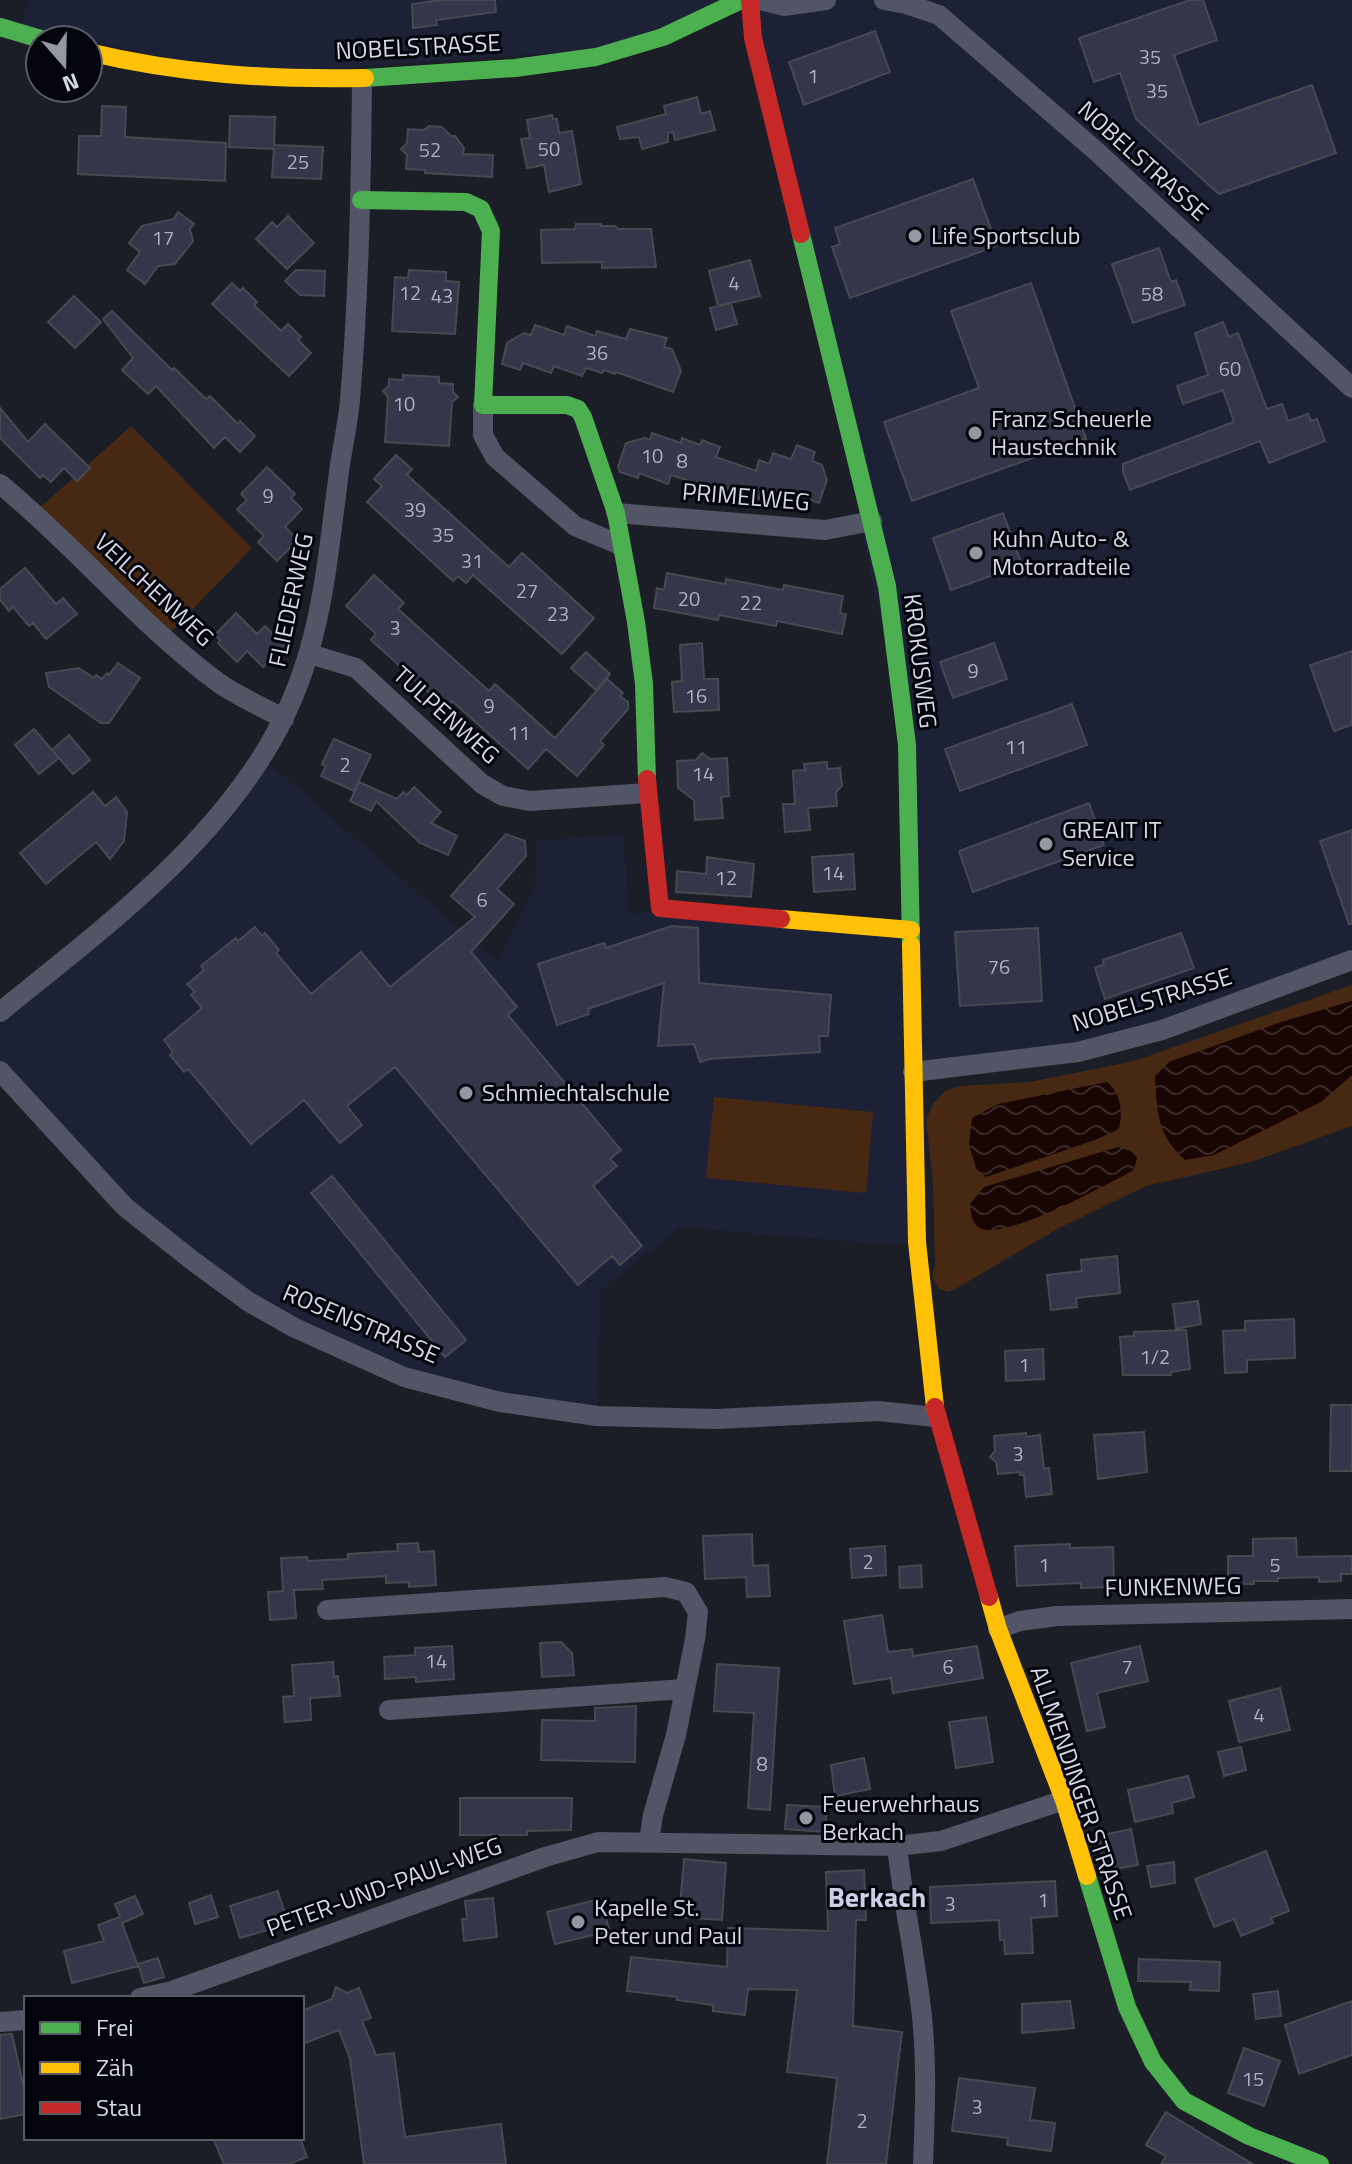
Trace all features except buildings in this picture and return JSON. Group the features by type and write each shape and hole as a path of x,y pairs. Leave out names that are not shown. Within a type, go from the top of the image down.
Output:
{"street":[{"name":"NOBELSTRASSE","path":"104,55 168,68 239,75 362,79 580,61 635,47 689,26 741,0"},
{"name":"KROKUSWEG","path":"750,0 753,38 887,586 907,745 917,1242 928,1343"},
{"path":"760,0 784,6 826,0"},
{"name":"NOBELSTRASSE","path":"884,0 939,15 1096,151 1352,388"},
{"path":"0,27 24,34"},
{"name":"FLIEDERWEG","path":"0,1012 154,886 215,821 253,770 284,719 310,654 326,583 350,402 361,200 362,79"},
{"path":"361,200 466,202 481,209 491,231 483,435 495,457 575,526 620,545"},
{"path":"483,405 567,405 578,409 583,417 616,513 636,622 644,684 647,793 660,908 911,930"},
{"name":"VEILCHENWEG","path":"0,484 35,512 164,639 222,685 284,719"},
{"name":"PRIMELWEG","path":"616,513 825,530 872,521"},
{"name":"TULPENWEG","path":"310,654 356,668 482,784 503,796 530,801 647,793"},
{"name":"NOBELSTRASSE","path":"913,1072 1078,1052 1162,1030 1352,960"},
{"name":"ROSENSTRASSE","path":"0,1071 125,1207 193,1261 249,1302 295,1328 404,1377 500,1402 597,1416 716,1419 878,1411 936,1417"},
{"name":"ALLMENDINGER STRASSE","path":"928,1343 936,1417 998,1629 1064,1800 1127,2007 1153,2062 1184,2101 1249,2136 1320,2164"},
{"path":"327,1610 676,1588 686,1592 698,1612 695,1639 676,1735 653,1815 649,1842"},
{"name":"FUNKENWEG","path":"998,1629 1020,1621 1057,1616 1352,1609"},
{"path":"389,1710 684,1689"},
{"name":"PETER-UND-PAUL-WEG","path":"147,1996 184,1986 545,1857 598,1842 897,1846 941,1841 1064,1800"},
{"path":"897,1846 902,1898 922,2014 927,2073 923,2164"},
{"path":"0,2022 24,2020"}],"shaded area":[{"path":"28,0 741,0 635,47 239,75 104,44 104,24 24,24 24,34 19,33"},
{"path":"750,0 1352,0 1352,960 1162,1030 914,1072 917,1242 882,1244 683,1225 600,1291 597,1416 404,1377 193,1261 0,1071 0,1012 154,886 262,757 497,962 535,886 536,841 623,835 629,914 652,912 911,937 907,745"},
{"path":"131,426 252,548 164,639 35,512"},
{"path":"1352,985 1352,1126 1251,1162 1146,1186 1057,1229 957,1288 947,1292 938,1288 932,1277 935,1265 933,1184 926,1119 945,1091 960,1086 1030,1082 1134,1061"},
{"path":"714,1097 873,1112 866,1193 706,1178"}],"water":[{"path":"1352,1001 1352,1075 1321,1102 1214,1155 1185,1160 1176,1151 1160,1122 1155,1076 1169,1062 1281,1022"},
{"path":"1107,1082 1120,1103 1119,1129 986,1177 977,1171 969,1145 972,1118 998,1104"},
{"path":"1118,1147 1131,1151 1137,1158 1134,1170 1102,1187 1055,1210 1009,1227 990,1230 978,1227 974,1222 970,1204 984,1187"}],"traffic: fast":[{"path":"365,78 515,68 596,57 663,37 741,0"},
{"path":"0,27 24,34"},
{"path":"361,200 466,202 481,209 491,231 483,405 567,405 578,409 583,417 616,513 636,622 644,684 647,779"},
{"path":"801,234 887,586 907,745 911,945"},
{"path":"1087,1876 1127,2007 1153,2062 1184,2101 1249,2136 1320,2164"}],"traffic: slow":[{"path":"104,56 225,74 365,78"},
{"path":"781,919 911,930"},
{"path":"911,945 917,1242 935,1407"},
{"path":"989,1597 998,1629 1064,1800 1087,1876"}],"traffic: jam":[{"path":"750,0 753,38 801,234"},
{"path":"647,779 660,908 781,919"},
{"path":"935,1407 989,1597"}],"place":[{"name":"Life Sportsclub","path":"915,236"},
{"name":"Franz Scheuerle Haustechnik","path":"975,433"},
{"name":"Kuhn Auto- & Motorradteile","path":"976,553"},
{"name":"GREAIT IT Service","path":"1046,844"},
{"name":"Schmiechtalschule","path":"466,1093"},
{"name":"Feuerwehrhaus Berkach","path":"806,1818"},
{"name":"Kapelle St. Peter und Paul","path":"578,1922"}],"district":[{"name":"Berkach","path":"877,1897"}]}
